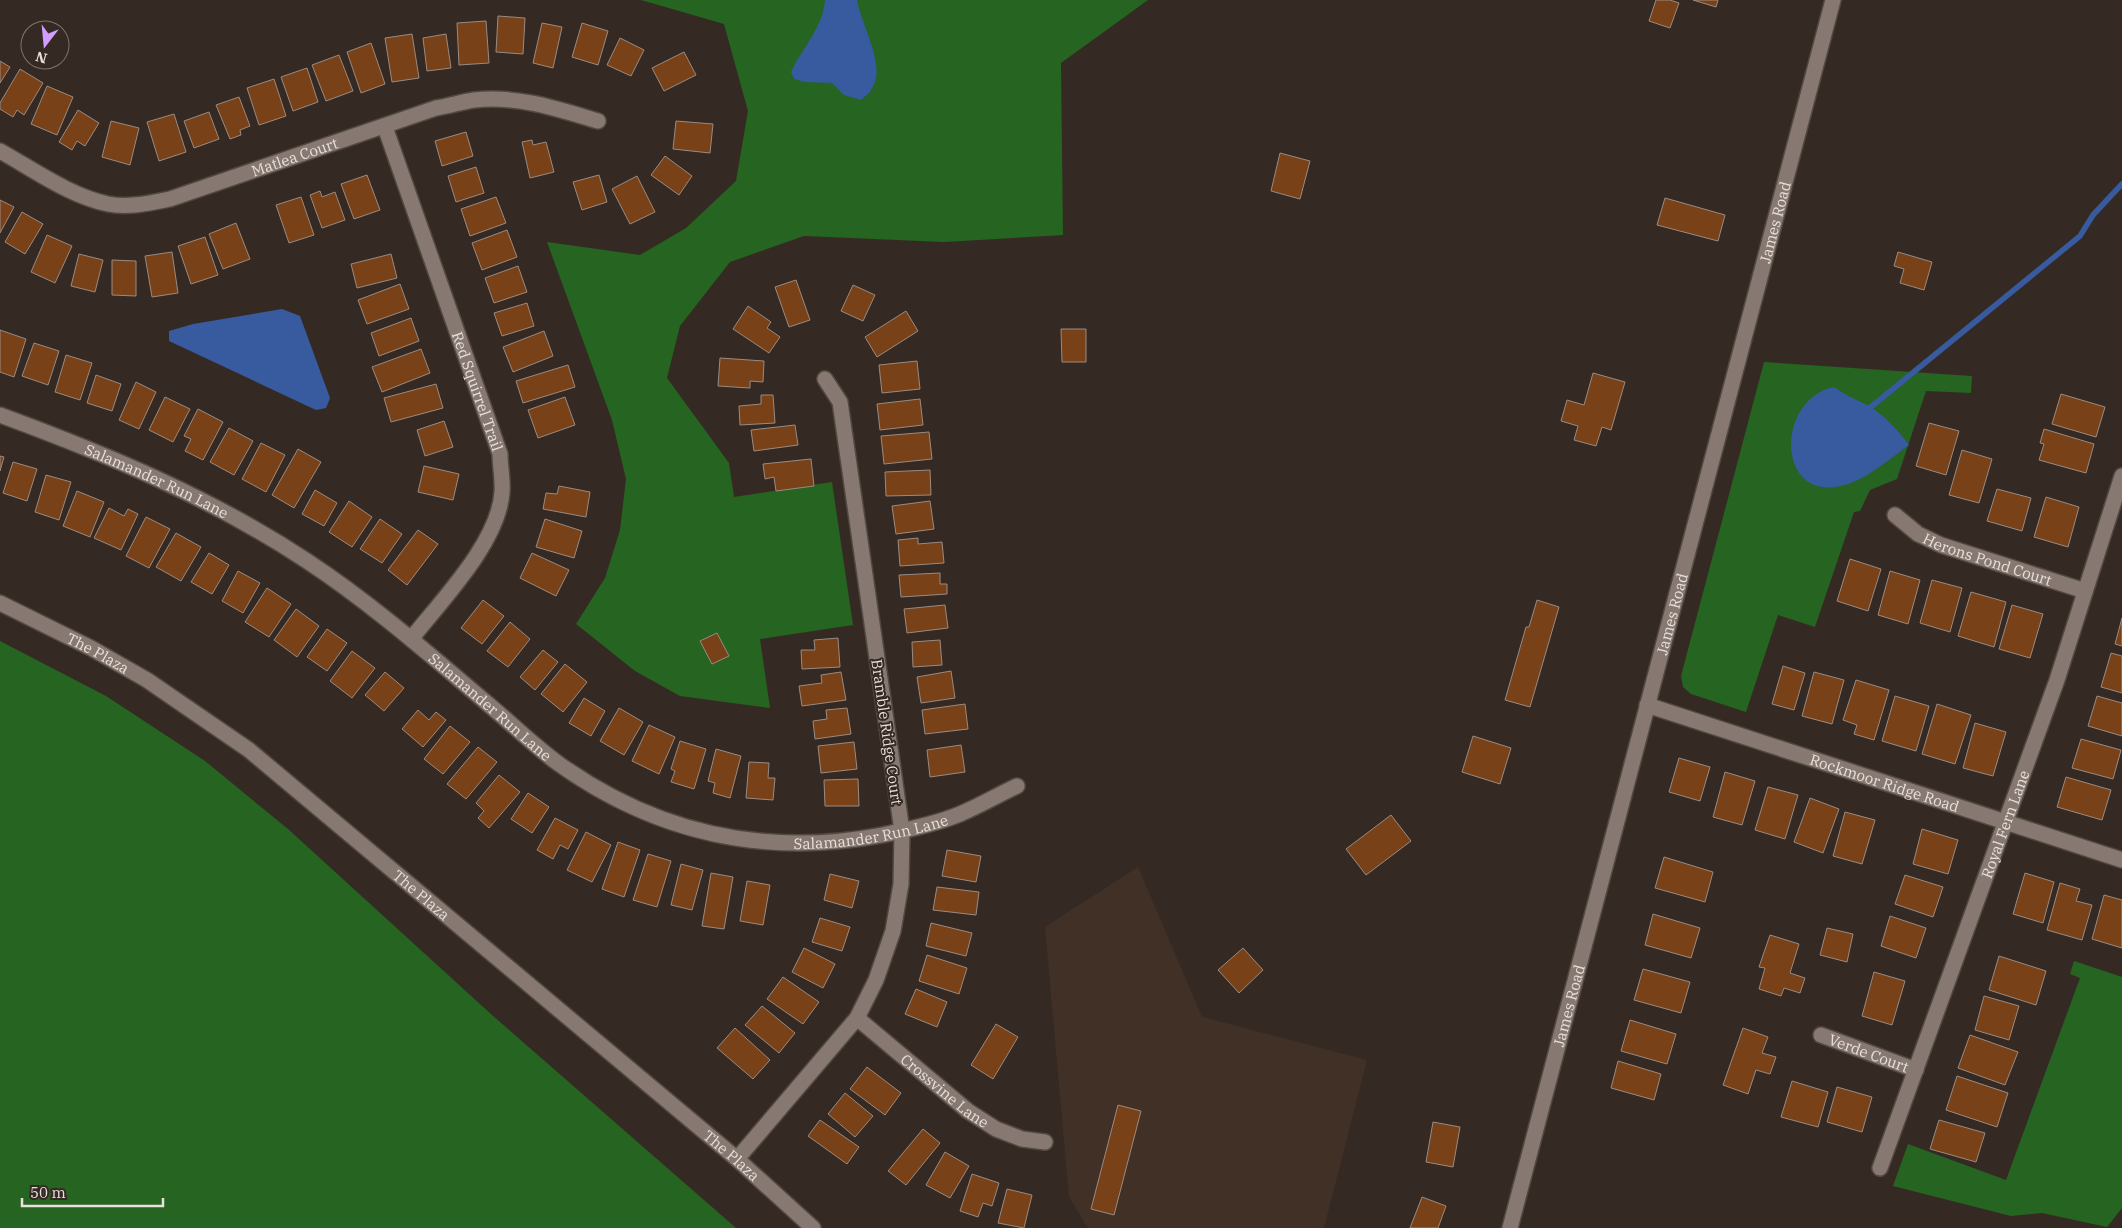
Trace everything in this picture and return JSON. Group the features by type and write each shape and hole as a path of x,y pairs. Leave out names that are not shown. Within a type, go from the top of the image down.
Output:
{"street":[{"name":"James Road","path":"1510,1228 1833,0"},
{"name":"Matlea Court","path":"0,151 80,194 109,204 141,205 170,199 436,108 474,100 511,100 545,106 598,121"},
{"name":"Red Squirrel Trail","path":"385,127 500,454 502,494 492,527 480,553 411,639"},
{"name":"Bramble Ridge Court","path":"737,1159 857,1018 876,980 893,931 901,884 902,832 840,402 825,379"},
{"name":"Salamander Run Lane","path":"0,415 86,447 164,481 230,516 307,561 411,639 557,762 604,793 656,816 707,833 772,844 842,843 902,832 958,815 1016,786"},
{"name":"Royal Fern Lane","path":"1880,1168 2057,680 2122,476"},
{"name":"Herons Pond Court","path":"1895,515 1918,534 1941,544 2085,591"},
{"name":"The Plaza","path":"0,604 91,648 147,680 249,750 737,1159 814,1228"},
{"name":"Rockmoor Ridge Road","path":"1648,705 2122,860"},
{"name":"Crossvine Lane","path":"857,1018 968,1111 996,1129 1022,1138 1045,1142"},
{"name":"Verde Court","path":"1821,1035 1916,1070"}],"shaded area":[{"path":"1138,867 1202,1017 1367,1060 1324,1228 1088,1228 1069,1197 1045,927"}],"green space":[{"path":"641,0 1148,0 1061,63 1063,235 944,242 804,236 730,262 680,326 667,378 729,463 734,497 832,482 853,625 760,639 770,708 680,696 635,671 576,624 605,578 620,530 626,479 612,420 547,242 640,255 686,228 736,181 748,111 724,24"},
{"path":"1764,362 1972,376 1971,393 1926,391 1897,479 1870,490 1860,511 1854,512 1815,627 1778,615 1746,712 1691,694 1683,687 1681,676"},
{"path":"0,641 106,696 205,761 288,829 492,1015 736,1228 0,1228"},
{"path":"2074,961 2122,977 2122,1208 2107,1227 2042,1213 2011,1216 1893,1186 1908,1144 2006,1180 2080,978 2070,974"}],"water":[{"path":"825,0 857,0 872,45 877,69 876,79 871,90 861,100 844,95 832,83 805,82 794,79 791,72 816,29"},
{"path":"282,309 300,316 330,398 326,408 316,410 169,341 169,331 193,324"},
{"path":"1834,387 1880,414 1909,445 1862,478 1833,487 1812,484 1798,472 1792,454 1792,433 1799,413 1813,396"}],"building":[{"path":"1656,0 1670,0 1679,3 1670,28 1649,21"},
{"path":"1693,0 1718,0 1716,7"},
{"path":"498,16 525,18 523,54 496,52"},
{"path":"486,21 489,63 459,65 457,23"},
{"path":"542,23 562,27 553,68 533,63"},
{"path":"582,23 608,31 598,65 572,57"},
{"path":"412,34 419,78 392,82 385,38"},
{"path":"446,34 451,68 427,71 423,38"},
{"path":"620,38 644,50 631,76 607,65"},
{"path":"371,43 385,84 361,93 347,52"},
{"path":"684,52 696,75 664,91 652,68"},
{"path":"339,55 353,91 326,101 312,65"},
{"path":"0,61 10,67 0,83"},
{"path":"307,68 318,102 293,111 281,77"},
{"path":"20,69 43,83 24,115 17,110 13,117 0,109 0,103"},
{"path":"274,79 286,116 259,125 247,88"},
{"path":"47,86 73,97 57,135 31,124"},
{"path":"239,97 250,126 240,130 241,135 230,139 216,105"},
{"path":"78,110 99,123 85,146 77,141 72,150 59,142"},
{"path":"209,112 219,139 194,148 184,121"},
{"path":"174,114 186,152 159,161 147,122"},
{"path":"111,121 139,128 130,165 102,157"},
{"path":"676,121 713,124 710,153 673,149"},
{"path":"466,132 473,156 442,166 435,141"},
{"path":"532,140 533,145 546,142 554,172 530,178 522,142"},
{"path":"1280,153 1310,161 1300,199 1271,191"},
{"path":"665,156 692,176 679,195 651,175"},
{"path":"476,167 484,193 456,202 448,176"},
{"path":"367,175 380,210 354,219 341,184"},
{"path":"599,175 607,202 582,210 573,182"},
{"path":"637,176 655,212 630,224 612,189"},
{"path":"320,191 322,197 335,192 345,220 322,228 310,195"},
{"path":"301,197 314,235 289,243 276,205"},
{"path":"496,197 506,223 470,236 461,209"},
{"path":"1665,198 1725,215 1718,241 1657,225"},
{"path":"0,200 14,207 0,233"},
{"path":"22,212 43,224 25,254 5,242"},
{"path":"236,223 250,259 223,269 209,234"},
{"path":"507,230 517,257 482,270 472,243"},
{"path":"47,235 72,246 55,283 31,272"},
{"path":"205,237 218,275 191,284 178,246"},
{"path":"172,252 178,293 152,297 145,256"},
{"path":"1898,252 1932,262 1924,290 1900,283 1904,269 1894,266"},
{"path":"79,254 103,260 95,292 71,286"},
{"path":"391,254 397,278 357,288 351,264"},
{"path":"112,260 136,261 136,296 112,295"},
{"path":"518,266 527,292 494,303 485,278"},
{"path":"796,280 810,320 789,327 775,287"},
{"path":"400,284 409,309 367,324 358,300"},
{"path":"853,285 875,295 863,321 841,311"},
{"path":"527,303 534,326 502,336 494,313"},
{"path":"748,306 771,322 767,328 780,337 769,353 733,329"},
{"path":"906,311 918,331 877,357 865,337"},
{"path":"411,318 419,341 379,356 371,333"},
{"path":"1061,329 1086,329 1086,362 1062,362"},
{"path":"0,330 26,339 14,377 0,372"},
{"path":"544,331 553,356 513,372 503,347"},
{"path":"34,343 59,351 48,385 22,376"},
{"path":"421,349 430,373 382,392 372,367"},
{"path":"66,355 92,363 80,400 55,392"},
{"path":"720,358 764,361 763,382 750,381 750,388 718,386"},
{"path":"917,361 920,389 882,393 879,365"},
{"path":"568,365 575,387 523,403 516,381"},
{"path":"1593,373 1625,382 1611,430 1602,427 1596,446 1574,440 1578,426 1561,421 1567,400 1584,405"},
{"path":"96,375 121,384 112,411 87,403"},
{"path":"136,382 156,392 139,429 119,420"},
{"path":"436,384 443,408 391,422 384,398"},
{"path":"2061,394 2105,407 2096,437 2052,424"},
{"path":"761,395 773,395 775,423 740,425 739,406 761,404"},
{"path":"165,397 190,409 173,442 149,430"},
{"path":"565,397 575,425 538,438 528,410"},
{"path":"920,399 923,425 880,430 877,404"},
{"path":"198,409 223,422 203,460 185,451 191,439 184,436"},
{"path":"444,421 453,447 425,456 417,430"},
{"path":"1929,423 1959,431 1946,475 1916,466"},
{"path":"795,425 798,445 754,451 751,430"},
{"path":"229,428 253,441 234,475 210,462"},
{"path":"2044,429 2094,444 2086,473 2039,460 2044,444 2040,443"},
{"path":"929,432 932,459 884,464 881,436"},
{"path":"261,443 285,455 266,492 242,479"},
{"path":"298,449 321,462 294,508 272,495"},
{"path":"1962,450 1992,459 1979,503 1949,495"},
{"path":"0,456 4,457 0,471"},
{"path":"811,459 814,486 776,491 774,477 765,479 763,464"},
{"path":"13,462 37,469 27,501 3,493"},
{"path":"424,466 459,474 453,500 418,492"},
{"path":"930,470 931,495 886,496 885,472"},
{"path":"46,475 71,482 59,520 35,512"},
{"path":"559,486 590,492 586,517 543,509 546,493 557,494"},
{"path":"1997,489 2031,498 2022,531 1987,521"},
{"path":"315,490 337,503 324,526 302,514"},
{"path":"77,491 104,502 90,537 63,526"},
{"path":"2046,497 2079,507 2068,547 2034,537"},
{"path":"349,501 372,517 352,547 329,532"},
{"path":"930,501 934,529 896,534 892,506"},
{"path":"109,508 124,516 128,509 138,514 121,550 94,538"},
{"path":"146,517 170,529 149,568 126,556"},
{"path":"380,519 402,534 382,563 360,549"},
{"path":"545,519 582,531 574,558 536,547"},
{"path":"418,530 438,544 407,585 388,570"},
{"path":"176,533 201,547 181,581 156,567"},
{"path":"918,538 918,544 942,542 944,563 900,566 898,540"},
{"path":"209,553 229,565 212,594 191,582"},
{"path":"532,553 569,570 556,596 520,578"},
{"path":"1850,559 1881,569 1868,611 1837,601"},
{"path":"238,571 260,583 243,613 222,601"},
{"path":"1890,571 1920,580 1908,624 1878,615"},
{"path":"940,573 940,584 947,584 947,594 901,597 899,575"},
{"path":"1932,580 1962,588 1950,632 1920,623"},
{"path":"267,588 291,604 269,637 245,622"},
{"path":"1971,592 2006,602 1994,647 1958,636"},
{"path":"483,600 504,616 482,644 461,628"},
{"path":"1537,600 1559,607 1530,707 1505,700 1526,627 1529,627"},
{"path":"945,605 948,628 907,633 904,609"},
{"path":"2012,605 2043,614 2030,658 1999,649"},
{"path":"296,609 319,626 297,657 274,640"},
{"path":"2122,618 2122,646 2115,644"},
{"path":"510,622 530,639 508,667 487,651"},
{"path":"327,629 347,643 327,671 307,657"},
{"path":"717,633 729,656 712,664 700,641"},
{"path":"838,638 840,667 802,669 801,650 815,650 814,640"},
{"path":"940,640 942,665 913,667 912,642"},
{"path":"543,650 558,662 535,690 520,677"},
{"path":"352,651 375,668 352,698 330,681"},
{"path":"2111,653 2122,656 2122,693 2101,687"},
{"path":"565,664 587,682 563,712 541,694"},
{"path":"1783,666 1805,673 1794,710 1772,704"},
{"path":"951,671 955,698 921,703 917,677"},
{"path":"385,672 404,688 384,711 365,695"},
{"path":"841,672 846,700 802,706 799,686 822,683 821,675"},
{"path":"1814,672 1844,680 1832,724 1802,716"},
{"path":"1856,680 1889,690 1874,740 1854,734 1857,725 1843,720"},
{"path":"1895,696 1929,706 1916,751 1882,741"},
{"path":"2097,696 2122,703 2122,736 2088,726"},
{"path":"584,698 605,711 591,736 569,723"},
{"path":"965,704 968,729 925,734 922,710"},
{"path":"1937,704 1971,715 1955,764 1922,754"},
{"path":"619,708 643,722 624,755 600,741"},
{"path":"847,708 851,734 815,739 813,721 827,719 826,710"},
{"path":"418,710 429,720 436,712 446,720 423,747 402,729"},
{"path":"1975,723 2006,732 1993,776 1963,768"},
{"path":"649,725 675,737 659,774 632,761"},
{"path":"450,726 470,742 443,774 424,759"},
{"path":"1473,736 1511,748 1500,784 1462,772"},
{"path":"2081,739 2121,750 2113,779 2072,768"},
{"path":"680,741 706,749 694,789 671,782 675,771 671,769"},
{"path":"854,742 857,769 821,773 818,746"},
{"path":"961,745 965,772 930,777 927,750"},
{"path":"478,747 497,762 466,799 447,784"},
{"path":"716,749 741,756 730,798 713,793 715,783 708,781"},
{"path":"1679,758 1710,767 1700,801 1669,792"},
{"path":"749,762 769,763 768,778 775,778 773,800 746,798"},
{"path":"1725,772 1755,781 1742,825 1713,817"},
{"path":"499,775 520,792 489,828 478,818 484,811 476,803"},
{"path":"2066,777 2111,790 2102,820 2057,807"},
{"path":"858,779 859,806 825,806 824,780"},
{"path":"1768,787 1798,795 1785,839 1755,830"},
{"path":"528,793 549,807 532,833 511,819"},
{"path":"1810,798 1839,809 1823,853 1794,842"},
{"path":"1845,812 1875,820 1862,864 1833,856"},
{"path":"1391,815 1411,841 1366,875 1346,849"},
{"path":"555,818 578,830 568,849 560,845 553,859 537,850"},
{"path":"1922,829 1958,840 1948,874 1913,864"},
{"path":"586,832 611,845 592,882 567,870"},
{"path":"618,842 640,850 624,897 602,889"},
{"path":"947,850 981,856 976,882 942,876"},
{"path":"648,854 671,861 657,907 633,900"},
{"path":"1664,857 1713,872 1705,902 1655,888"},
{"path":"681,864 703,870 692,910 671,905"},
{"path":"711,873 733,877 724,929 702,926"},
{"path":"2025,873 2054,882 2043,923 2013,914"},
{"path":"830,874 859,881 852,908 824,900"},
{"path":"1905,875 1943,887 1933,917 1895,904"},
{"path":"747,881 770,885 763,925 740,921"},
{"path":"2060,883 2080,889 2076,901 2092,905 2082,940 2047,930"},
{"path":"937,887 979,892 976,915 933,910"},
{"path":"2104,895 2122,900 2122,948 2092,939"},
{"path":"1653,914 1700,928 1691,958 1645,945"},
{"path":"1890,916 1926,928 1916,958 1881,946"},
{"path":"820,918 850,927 842,951 812,942"},
{"path":"931,923 972,933 966,956 926,946"},
{"path":"1827,928 1853,934 1847,962 1820,955"},
{"path":"1770,935 1799,944 1790,973 1805,978 1800,993 1784,988 1781,996 1759,989 1765,968 1759,967"},
{"path":"804,948 835,964 823,988 792,972"},
{"path":"1243,948 1263,970 1239,993 1218,970"},
{"path":"927,955 967,968 959,994 919,981"},
{"path":"1999,956 2046,971 2036,1005 1989,990"},
{"path":"1643,969 1690,982 1681,1013 1634,1000"},
{"path":"1874,972 1905,981 1892,1025 1862,1016"},
{"path":"783,977 819,1002 803,1024 767,999"},
{"path":"916,989 947,1002 937,1027 905,1014"},
{"path":"1984,996 2019,1006 2009,1040 1975,1030"},
{"path":"762,1006 795,1033 779,1053 745,1025"},
{"path":"1630,1020 1676,1034 1667,1064 1621,1051"},
{"path":"996,1024 1018,1037 993,1079 971,1065"},
{"path":"735,1028 770,1060 753,1079 717,1048"},
{"path":"1743,1028 1768,1037 1762,1053 1776,1057 1770,1074 1756,1070 1748,1094 1723,1085"},
{"path":"1970,1035 2018,1052 2005,1085 1958,1068"},
{"path":"1618,1061 1661,1074 1654,1100 1611,1088"},
{"path":"867,1067 901,1093 885,1115 850,1089"},
{"path":"1957,1076 2008,1093 1997,1127 1946,1110"},
{"path":"1792,1081 1828,1092 1818,1127 1781,1117"},
{"path":"1837,1087 1872,1097 1862,1132 1827,1122"},
{"path":"845,1093 873,1116 855,1137 828,1114"},
{"path":"1118,1105 1141,1111 1114,1215 1091,1209"},
{"path":"820,1120 859,1147 847,1164 808,1136"},
{"path":"1939,1120 1985,1133 1976,1162 1930,1149"},
{"path":"1433,1122 1460,1127 1453,1167 1426,1162"},
{"path":"923,1129 940,1143 906,1185 888,1171"},
{"path":"945,1152 969,1166 950,1198 926,1185"},
{"path":"972,1174 999,1183 992,1206 983,1203 978,1217 960,1211"},
{"path":"1007,1189 1032,1195 1024,1228 998,1223"},
{"path":"1422,1197 1446,1206 1438,1228 1410,1228"}],"waterway":[{"path":"1866,411 2080,236 2093,215 2122,184"}]}
